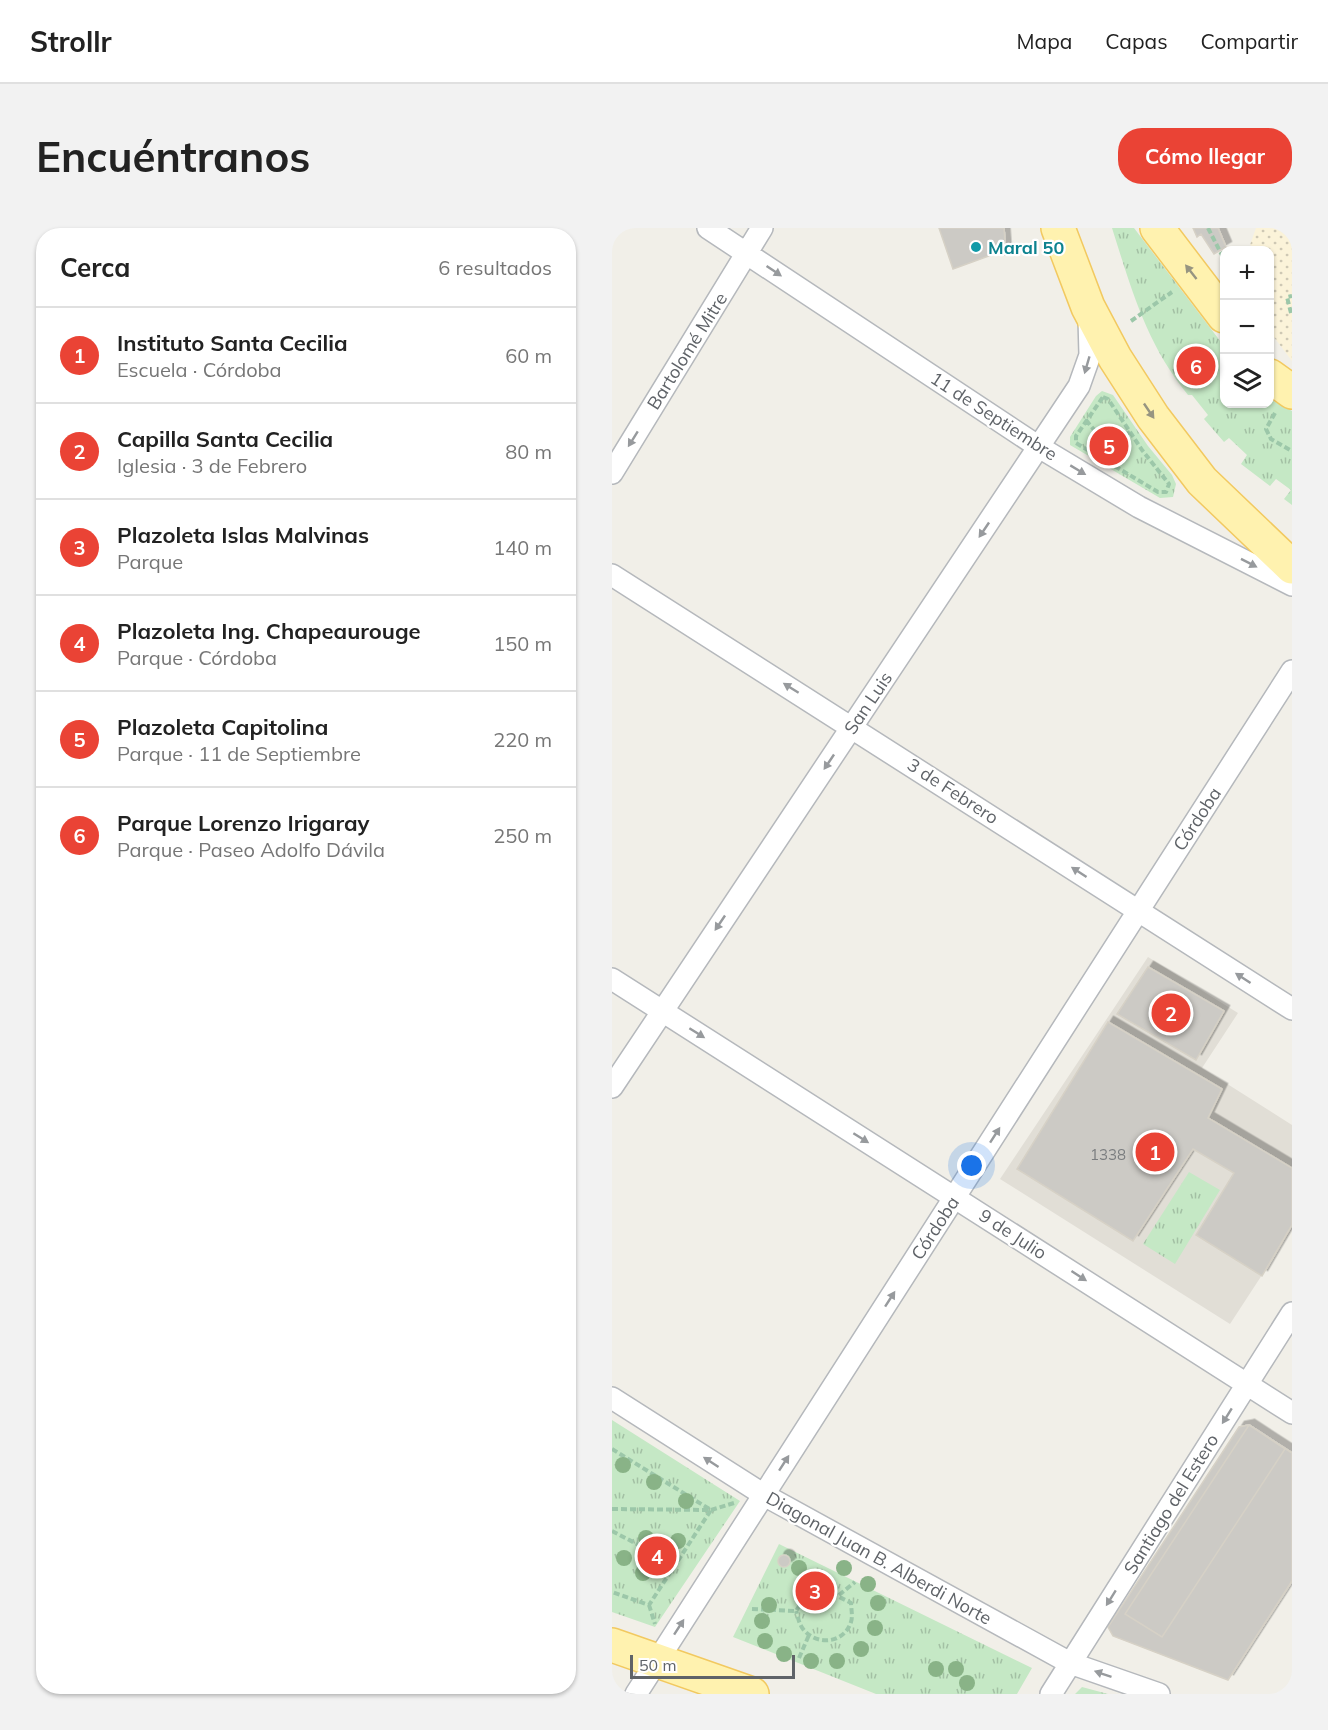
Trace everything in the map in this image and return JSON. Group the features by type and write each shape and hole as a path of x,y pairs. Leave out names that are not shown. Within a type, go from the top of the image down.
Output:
{"main road":[{"path":"1058,228 1088,307 1132,386 1202,482 1292,567"},
{"path":"1157,228 1220,311"},
{"path":"612,1645 752,1694"}],"street":[{"name":"11 de Septiembre","path":"708,228 1039,447 1139,507 1292,585"},
{"name":"Bartolomé Mitre","path":"612,473 762,228"},
{"name":"San Luis","path":"612,1087 661,1010 853,727 1079,386 1086,370 1090,336 1088,307"},
{"name":"3 de Febrero","path":"612,575 1292,1009"},
{"name":"Córdoba","path":"636,1694 1292,671"},
{"name":"9 de Julio","path":"612,979 1292,1413"},
{"name":"Santiago del Estero","path":"1051,1694 1292,1313"},
{"name":"Diagonal Juan B. Alberdi Norte","path":"612,1398 764,1496 1070,1663 1159,1694"}],"path":[{"path":"1208,228 1220,251"},
{"path":"1290,228 1292,234"},
{"path":"1131,321 1180,286"},
{"path":"1291,313 1287,297 1292,296"},
{"path":"1280,391 1266,429 1271,439 1292,451"},
{"path":"1106,398 1167,478 1168,490 1164,493 1158,492 1076,443 1076,436 1086,420 1098,401 1106,398"},
{"path":"1086,420 1104,442"},
{"path":"1119,439 1130,432"},
{"path":"1113,453 1114,466"},
{"path":"612,1449 711,1510"},
{"path":"612,1509 711,1510 740,1501"},
{"path":"655,1627 649,1605 711,1510"},
{"path":"612,1531 675,1564"},
{"path":"839,1595 855,1582"},
{"path":"824,1589 851,1603 851,1621 842,1636 823,1641 816,1640 801,1628 796,1611 807,1596 824,1589"},
{"path":"612,1593 649,1605"},
{"path":"752,1609 796,1611"},
{"path":"799,1658 809,1635"}],"shaded area":[{"path":"1148,957 1238,1013 1202,1068 1292,1125 1292,1229 1230,1324 1000,1179"}],"sand":[{"path":"1256,228 1292,228 1292,361 1274,337 1274,246 1250,245"}],"green space":[{"path":"1112,228 1134,228 1220,341 1220,408 1274,408 1274,401 1292,411 1292,505 1284,499 1291,490 1276,479 1270,486 1241,464 1247,455 1229,438 1224,442 1204,419 1208,415 1192,395 1188,395 1161,356 1142,316"},
{"path":"1102,391 1113,395 1148,446 1172,475 1176,484 1173,497 1160,498 1070,445 1070,437 1096,396"},
{"path":"1189,1172 1220,1190 1175,1264 1143,1244"},
{"path":"612,1420 740,1501 655,1627 612,1612"},
{"path":"779,1544 1032,1668 1017,1694 876,1694 733,1637"},
{"path":"1082,1687 1108,1694 1075,1694"}],"building":[{"name":"Maral 50","path":"939,228 1004,228 1006,255 997,253 953,269"},
{"path":"1193,228 1218,228 1226,246 1220,246 1220,250 1214,254 1201,234 1197,237"},
{"path":"1148,967 1224,1011 1196,1060 1117,1014"},
{"path":"1108,1022 1222,1089 1208,1118 1292,1168 1292,1225 1262,1276 1196,1235 1234,1173 1193,1149 1133,1241 1017,1169"},
{"path":"1249,1425 1292,1453 1292,1581 1228,1680 1113,1636 1108,1627 1239,1427"},
{"path":"1249,1425 1285,1449 1162,1637 1125,1614"},
{"path":"786,1555 790,1561 786,1567 782,1567 778,1559"}],"place":[{"name":"Maral 50","path":"976,247"},
{"name":"Parque Lorenzo Irigaray","path":"1196,366"},
{"name":"Plazoleta Capitolina","path":"1109,446"},
{"name":"Capilla Santa Cecilia","path":"1171,1013"},
{"name":"Instituto Santa Cecilia","path":"1155,1152"},
{"name":"Plazoleta Ing. Chapeaurouge","path":"657,1556"},
{"name":"Plazoleta Islas Malvinas","path":"815,1591"}]}
